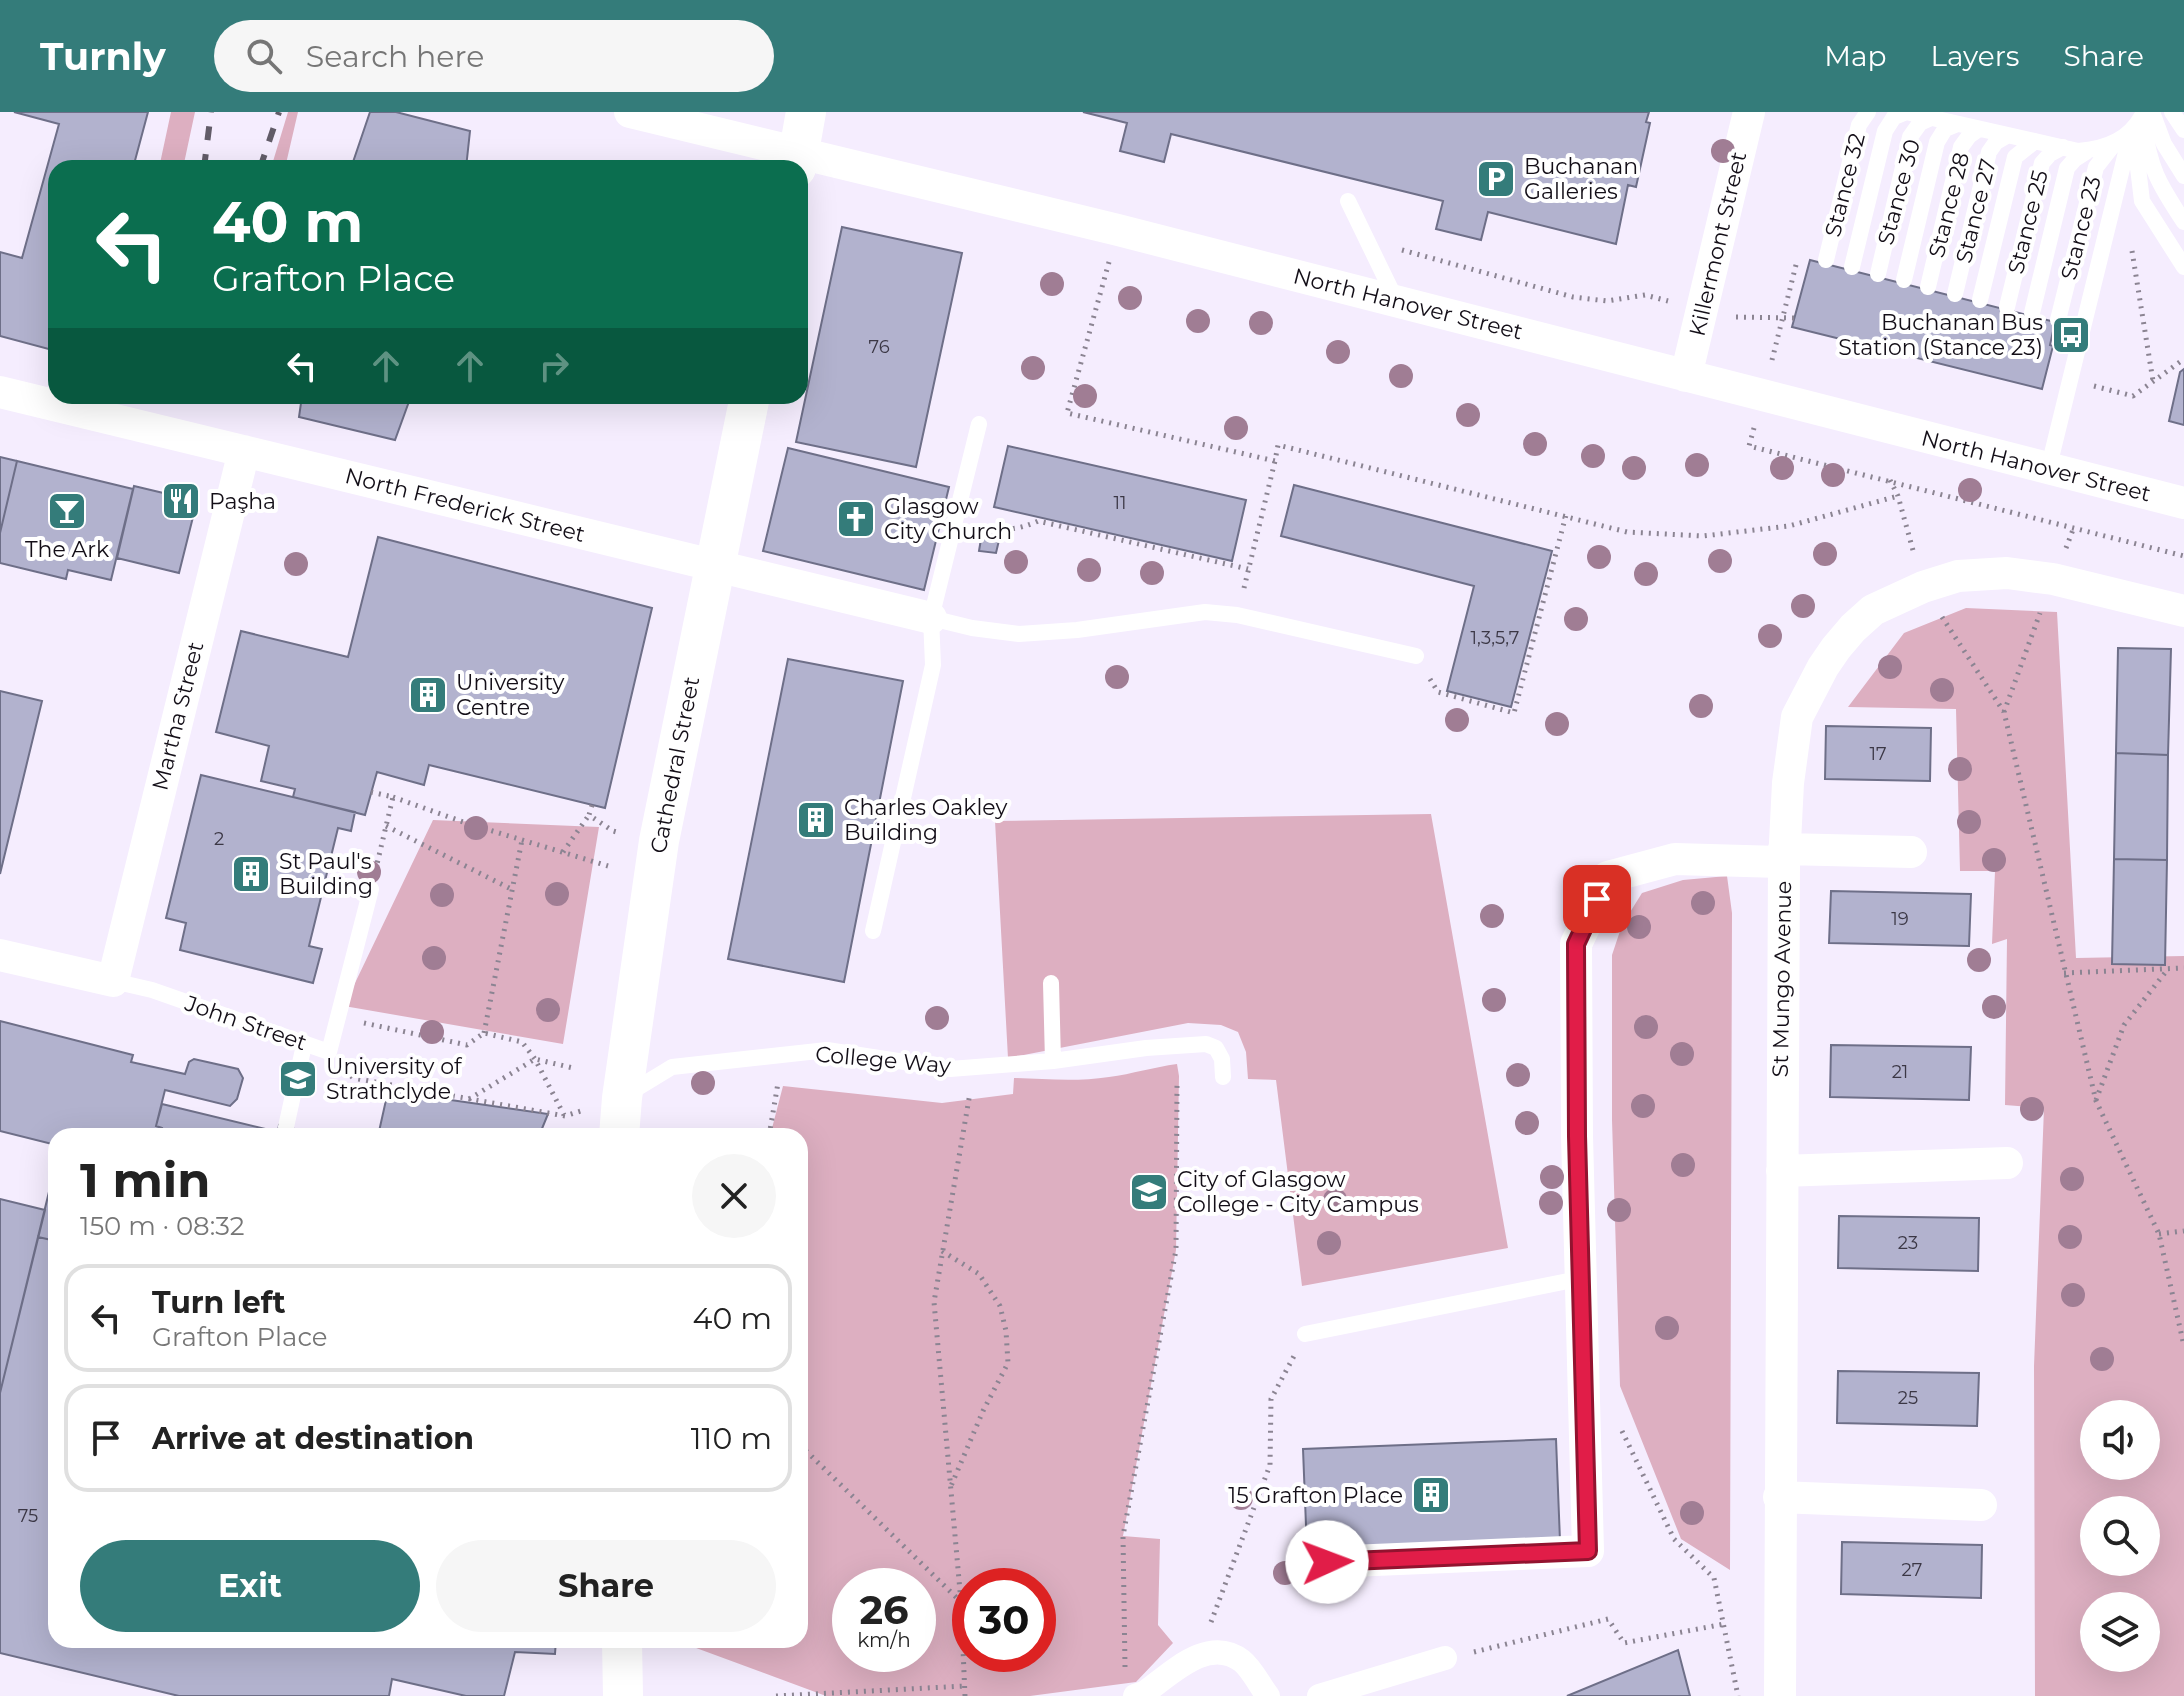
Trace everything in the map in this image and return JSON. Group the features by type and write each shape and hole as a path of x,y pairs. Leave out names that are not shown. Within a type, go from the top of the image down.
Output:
{"street":[{"name":"North Hanover Street","path":"630,112 794,160"},
{"path":"797,160 806,112"},
{"name":"Killermont Street","path":"1686,376 1747,116"},
{"name":"North Hanover Street","path":"808,163 1118,230 2184,503"},
{"name":"North Frederick Street","path":"0,392 48,404"},
{"name":"North Frederick Street","path":"50,404 931,618"},
{"name":"Cathedral Street","path":"620,1117 659,841 748,404"},
{"name":"Martha Street","path":"113,981 244,451"},
{"name":"St Mungo Avenue","path":"1780,1696 1784,855 1797,717 1823,667 1853,628 1873,610 1923,587 1958,576 2007,573 2053,579 2184,611"},
{"path":"1327,1562 1588,1551 1577,1136 1576,944 1608,877 1675,859 1911,852"},
{"name":"John Street","path":"0,955 113,981"},
{"path":"1782,1171 2007,1163"},
{"path":"1779,1497 1981,1505"},
{"path":"622,1648 623,1696"},
{"path":"1135,1696 1144,1693 1199,1654 1222,1651 1243,1662 1268,1696"},
{"path":"1319,1696 1445,1658"}],"lane":[{"name":"Stance 32","path":"1826,260 1859,125 1868,112"},
{"path":"1852,267 1885,131 1894,117 1906,112 2078,151 2115,143 2141,119"},
{"path":"2172,112 2184,130"},
{"name":"Stance 30","path":"1878,274 1910,137 1920,123 1931,118"},
{"path":"2141,119 2164,144 2184,176"},
{"path":"2141,119 2157,181 2184,222"},
{"path":"2141,119 2135,143 2142,201 2184,267"},
{"path":"2048,470 2141,119"},
{"path":"1904,280 1937,142 1945,129 1957,124"},
{"name":"Stance 28","path":"1928,287 1961,147 1979,129"},
{"name":"Stance 27","path":"1955,294 1989,152 1996,142 2008,135"},
{"path":"1980,300 2015,157 2035,141"},
{"name":"Stance 23","path":"2058,320 2096,167 2115,143"},
{"name":"Stance 25","path":"2007,307 2042,163 2063,147"},
{"path":"2032,313 2067,168 2089,150"},
{"path":"1348,201 1396,301"},
{"path":"873,931 933,665 931,618 979,424"},
{"path":"931,618 972,628 1019,634 1077,630 1205,612 1237,615 1416,656"},
{"name":"John Street","path":"113,981 152,990 329,1052 371,889"},
{"path":"1051,983 1053,1061"},
{"name":"College Way","path":"620,1117 672,1067 827,1050 950,1069 1206,1044 1216,1048 1222,1059 1223,1077"},
{"path":"286,1127 304,1045"},
{"path":"1305,1334 1583,1278"}],"path":[{"path":"1118,230 1067,413 1275,461"},
{"path":"1395,248 1573,297 1607,301 1645,295 1746,319 1795,318"},
{"path":"2071,380 2133,396 2184,359"},
{"path":"1237,615 1278,445 1627,532 1703,536 1789,526 1898,496"},
{"path":"1749,446 2184,556"},
{"path":"1890,480 1898,496 1923,587 2004,712 2096,1101 2159,1234 2184,1346"},
{"path":"1438,692 1514,713 1566,515"},
{"path":"981,527 1021,529 1038,521 1248,569"},
{"path":"2004,712 2053,579"},
{"path":"371,792 608,866"},
{"path":"371,889 393,797"},
{"path":"563,852 589,815 592,805"},
{"path":"589,815 613,831"},
{"path":"386,826 513,890"},
{"path":"338,1017 467,1045 484,1033 522,840"},
{"path":"2064,973 2184,968"},
{"path":"2096,1101 2124,1025 2168,969"},
{"path":"484,1033 522,1042 535,1059 565,1116"},
{"path":"329,1052 353,1078 565,1116 620,1117"},
{"path":"770,1128 783,1054"},
{"path":"468,1100 535,1059 573,1068"},
{"path":"958,1568 934,1302 975,1066"},
{"path":"1126,1668 1123,1536 1176,1250 1177,1085"},
{"path":"2159,1234 2184,1231"},
{"path":"942,1251 979,1274 1000,1306 1006,1331 1008,1363 950,1486"},
{"path":"1199,1654 1270,1465 1271,1399 1305,1334"},
{"path":"1582,1380 1626,1436 1674,1539 1714,1578 1738,1696"},
{"path":"808,1453 952,1593"},
{"path":"1445,1658 1608,1619 1624,1643 1724,1624"},
{"path":"964,1672 965,1696"},
{"path":"776,1696 965,1686"}],"shaded area":[{"path":"171,112 195,112 185,160 161,160"},
{"path":"288,112 298,112 287,160 273,160"},
{"path":"1966,608 2057,612 2076,958 2184,956 2184,1696 2035,1696 2034,1366 2044,1108 2005,1105 2007,939 1992,944 1995,871 1960,871 1956,709 1848,707 1904,633"},
{"path":"1431,814 1508,1248 1302,1286 1276,1080 1248,1079 1246,1052 1238,1032 1221,1025 1188,1023 1008,1058 995,821"},
{"path":"433,820 599,827 563,1044 344,1006"},
{"path":"1727,876 1732,913 1730,1570 1681,1539 1620,1386 1612,1120 1612,955 1622,925 1642,893 1683,880"},
{"path":"1177,1064 1179,1076 1176,1250 1123,1536 1160,1539 1158,1625 1173,1643 1136,1682 1030,1696 826,1696 696,1648 808,1648 808,1128 772,1128 783,1086 942,1103 1013,1094 1014,1078 1097,1079"}],"building":[{"path":"14,112 148,112 135,160 49,160 59,124"},
{"path":"370,112 396,112 470,131 467,160 354,160"},
{"name":"Buchanan Galleries","path":"1083,112 1649,112 1646,122 1650,123 1636,187 1628,185 1616,244 1488,212 1481,240 1436,229 1443,201 1171,134 1164,162 1120,151 1127,123"},
{"path":"48,164 48,349 0,336 0,252 22,258"},
{"path":"842,227 962,253 916,467 796,442 804,404 808,404 808,386"},
{"path":"1810,260 2055,322 2050,345 2053,346 2042,389 1792,327"},
{"path":"2184,369 2184,425 2169,421 2180,372"},
{"path":"301,404 408,404 395,440 299,417"},
{"path":"1008,446 1246,500 1232,561 994,507"},
{"name":"Glasgow City Church","path":"788,448 949,487 924,590 763,551"},
{"path":"0,457 17,461 0,533"},
{"name":"The Ark","path":"17,461 133,489 111,580 68,570 66,579 0,563 0,533"},
{"path":"1294,485 1552,551 1511,707 1447,691 1474,586 1281,536"},
{"path":"134,486 197,501 179,573 117,558"},
{"path":"982,533 1000,536 996,553 979,551"},
{"name":"University Centre","path":"378,537 652,608 605,808 429,765 424,785 377,772 365,815 293,797 295,789 261,781 269,746 216,732 241,631 348,657"},
{"path":"2118,648 2171,649 2168,755 2116,753"},
{"name":"Charles Oakley Building","path":"788,659 903,681 844,982 728,959"},
{"path":"0,691 42,701 0,874"},
{"path":"1826,726 1931,728 1930,781 1825,779"},
{"path":"2116,753 2168,755 2167,860 2114,859"},
{"name":"St Paul's Building","path":"201,775 355,812 351,831 338,828 309,946 322,949 313,983 180,950 186,923 166,918"},
{"path":"2114,859 2167,860 2165,965 2112,964"},
{"path":"1831,891 1971,894 1969,946 1829,943"},
{"path":"0,1021 133,1055 131,1062 185,1074 189,1062 194,1059 238,1069 243,1078 237,1099 230,1106 165,1090 156,1126 162,1128 48,1128 48,1143 0,1131"},
{"path":"1831,1045 1971,1047 1969,1100 1830,1097"},
{"path":"388,1091 548,1114 542,1128 380,1128"},
{"path":"162,1104 261,1128 162,1128 156,1126"},
{"path":"48,1196 48,1239 38,1237"},
{"path":"0,1199 45,1210 0,1393"},
{"path":"1839,1216 1979,1218 1978,1271 1838,1268"},
{"path":"38,1237 48,1239 48,1648 555,1648 555,1654 515,1652 504,1696 466,1696 392,1679 389,1696 179,1696 0,1653 0,1393"},
{"path":"1838,1371 1979,1373 1977,1426 1837,1423"},
{"name":"15 Grafton Place","path":"1556,1439 1560,1541 1307,1551 1303,1449"},
{"path":"1842,1542 1982,1545 1981,1598 1841,1594"},
{"path":"1678,1650 1690,1696 1567,1696"}],"railway":[{"path":"205,160 211,112"},
{"path":"263,160 279,112"}],"place":[{"name":"Buchanan Galleries","path":"1496,179"},
{"name":"Buchanan Bus Station (Stance 23)","path":"2071,335"},
{"name":"Paşha","path":"181,501"},
{"name":"The Ark","path":"67,511"},
{"name":"Glasgow City Church","path":"856,519"},
{"name":"University Centre","path":"428,695"},
{"name":"Charles Oakley Building","path":"816,820"},
{"name":"St Paul's Building","path":"251,874"},
{"name":"University of Strathclyde","path":"298,1079"},
{"name":"City of Glasgow College - City Campus","path":"1149,1192"},
{"name":"15 Grafton Place","path":"1431,1495"}],"route":[{"path":"1327,1562 1588,1551 1577,1136 1576,944 1597,899"}]}
